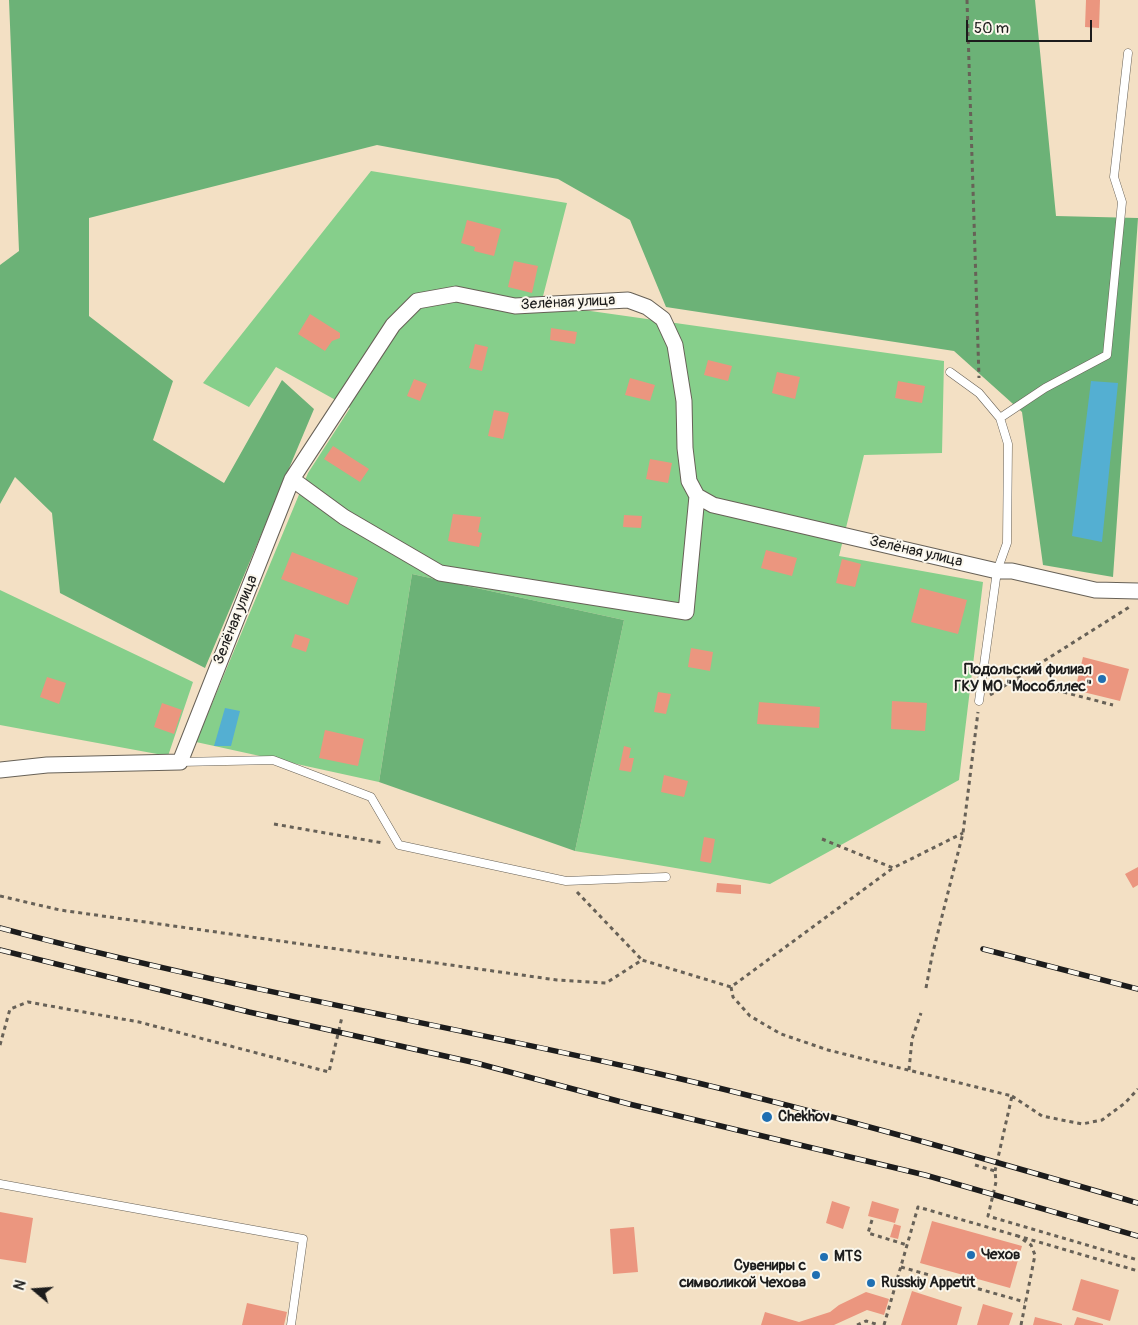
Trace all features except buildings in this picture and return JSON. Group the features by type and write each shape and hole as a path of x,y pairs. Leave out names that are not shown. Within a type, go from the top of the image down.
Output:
{"street":[{"name":"Зелёная улица","path":"180,762 292,479 393,325 417,301 440,295 456,294 515,306 628,300 647,308 663,319 675,345 684,401 685,448 689,482 697,496 713,505 997,570 1012,571 1095,590 1138,591"},
{"name":"Зелёная улица","path":"292,479 344,517 440,573 686,612 697,496"},
{"path":"0,770 47,765 180,762"}],"lane":[{"path":"1000,418 1045,388 1107,355 1122,202 1114,177 1128,53"},
{"path":"950,372 979,393 1000,418 1008,444 1007,543 997,570 979,701"},
{"path":"180,762 273,760 371,797 399,846 566,881 666,877"},
{"path":"0,1184 303,1240 291,1325"}],"path":[{"path":"967,0 979,393"},
{"path":"926,988 932,956 963,833 979,701 1017,680 1138,602"},
{"path":"1017,680 1112,705"},
{"path":"274,824 399,846"},
{"path":"731,987 893,868 963,833"},
{"path":"822,839 893,868"},
{"path":"566,881 642,960 731,987"},
{"path":"0,896 60,910 556,980 606,983 642,960"},
{"path":"731,987 734,997 750,1016 781,1034 828,1050 1012,1096 1042,1116 1082,1124 1102,1120 1125,1103 1138,1089"},
{"path":"0,1045 10,1009 28,1002 139,1022 329,1072 342,1017"},
{"path":"909,1070 912,1039 921,1013"},
{"path":"1012,1096 995,1171 996,1182 988,1216 1039,1232 1086,1243 1138,1260"},
{"path":"975,1165 995,1171"},
{"path":"884,1325 918,1207 1138,1271"},
{"path":"872,1220 868,1233 907,1245"},
{"path":"1018,1236 1031,1245 1035,1254 1021,1325"},
{"path":"901,1267 1025,1302"},
{"path":"857,1325 866,1321 879,1325"}],"green space":[{"path":"9,0 1035,0 1056,216 1138,218 1113,577 1043,565 1022,412 954,351 666,307 630,220 558,179 377,145 89,218 89,316 173,381 153,440 224,483 282,380 314,409 205,668 60,593 52,513 15,477 0,504 0,265 19,251"},
{"path":"371,171 567,203 541,304 944,361 942,453 864,455 839,556 983,582 959,780 770,884 575,851 624,620 412,574 379,782 196,742 308,473 350,408 276,367 249,407 203,383"},
{"path":"412,574 624,620 575,851 379,782"},
{"path":"0,590 193,682 168,756 0,725"}],"water":[{"path":"1091,381 1118,383 1102,542 1072,536"},
{"path":"225,708 240,711 231,746 214,746"}],"railway":[{"path":"0,928 159,967 558,1051 764,1099 889,1132 1138,1203"},
{"path":"983,949 1138,989"},
{"path":"0,950 249,1012 476,1063 629,1104 925,1175 1138,1236"}],"place":[{"name":"Подольский филиал ГКУ МО \"Мособллес\"","path":"1102,679"},
{"name":"Chekhov","path":"767,1117"},
{"name":"Чехов","path":"971,1255"},
{"name":"MTS","path":"824,1257"},
{"name":"Сувениры с символикой Чехова","path":"816,1275"},
{"name":"Russkiy Appetit","path":"871,1283"}]}
